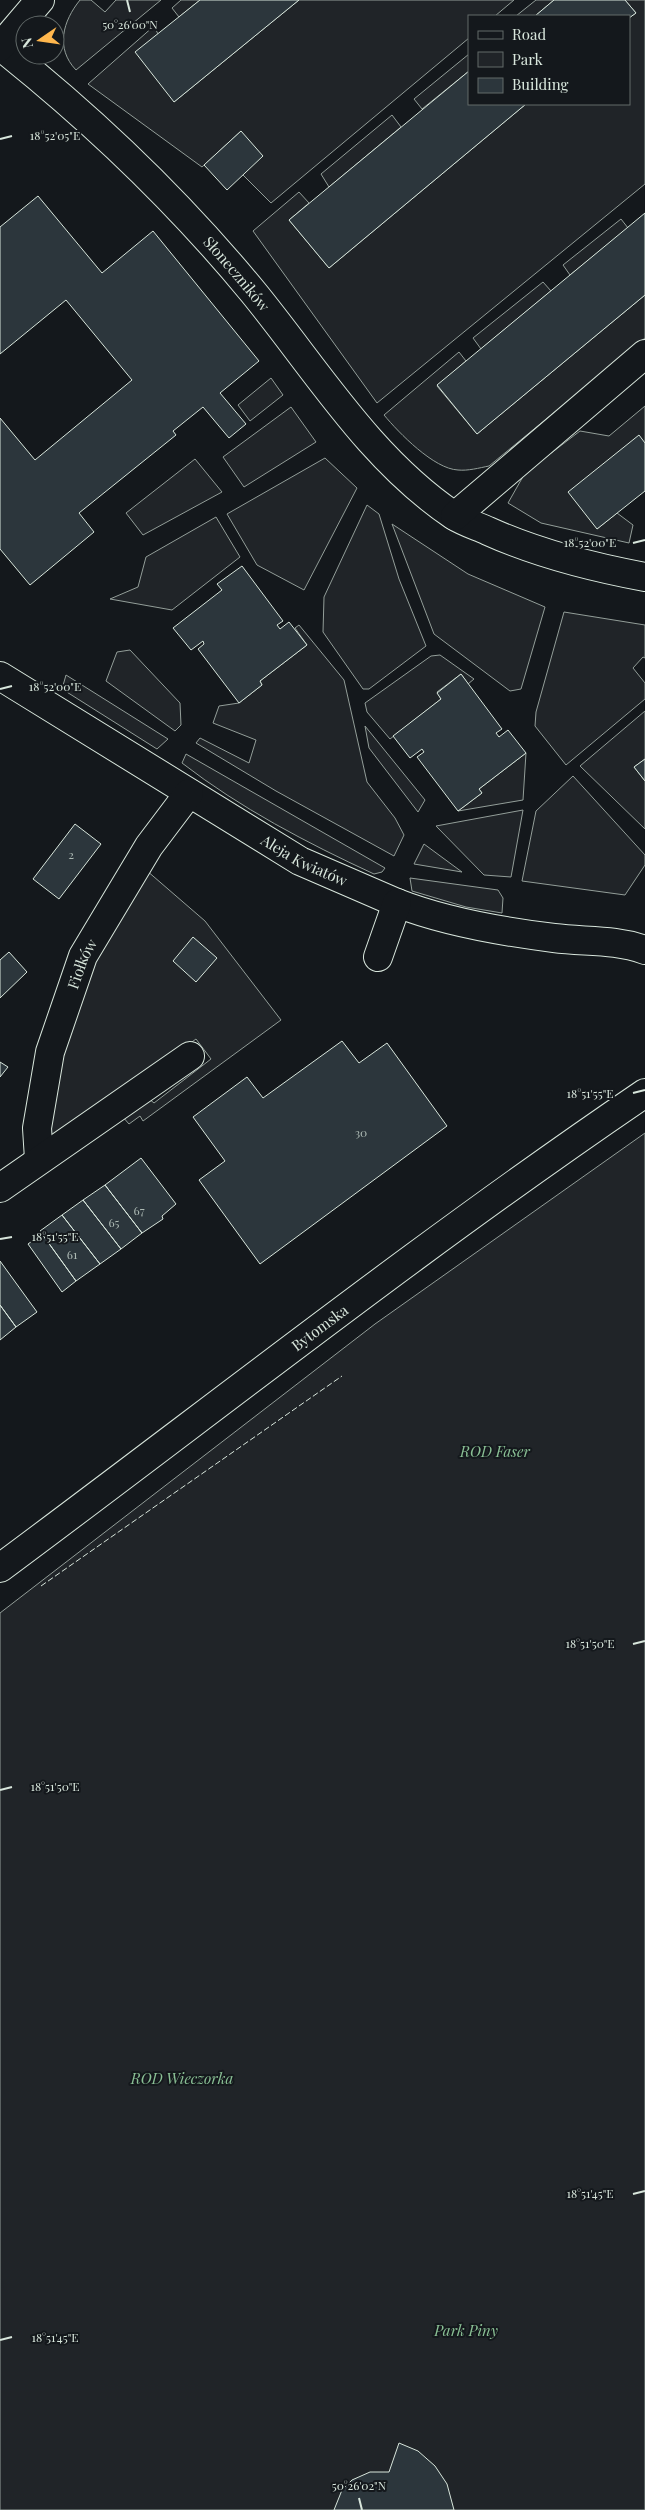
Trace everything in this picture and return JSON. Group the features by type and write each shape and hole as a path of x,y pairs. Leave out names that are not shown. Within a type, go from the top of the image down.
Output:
{"street":[{"name":"Słoneczników","path":"40,0 0,46 143,172 202,231 254,293 358,428 406,478 455,516 525,548 602,568 645,576"},
{"path":"455,516 645,354"},
{"name":"Aleja Kwiatów","path":"0,676 300,861 397,903 413,909 508,932 557,939 614,942 645,950"},
{"name":"Fiołków","path":"39,1159 37,1128 50,1052 83,956 149,846 189,793"},
{"path":"378,957 397,903"},
{"path":"0,1188 39,1159 190,1056"},
{"name":"Bytomska","path":"0,1568 325,1323 577,1139 645,1093"}],"green space":[{"path":"80,0 91,0 105,12 116,0 161,0 76,70 69,62 65,53 65,30 74,8"},
{"path":"181,0 200,0 179,17 172,8"},
{"path":"299,0 514,0 496,15 468,15 468,39 271,203 243,175 241,131 202,167 88,84 154,26 158,34 174,102"},
{"path":"536,0 554,0 536,15 517,15"},
{"path":"625,0 645,0 645,184 377,403 253,231 299,192 309,203 289,220 329,268 525,105 630,105 630,17 636,13"},
{"path":"468,55 468,72 422,109 414,99"},
{"path":"392,115 401,127 329,187 321,174"},
{"path":"621,219 628,228 570,275 563,265"},
{"path":"543,282 551,291 481,349 473,338"},
{"path":"645,295 645,338 489,466 458,470 438,464 408,440 384,415 459,352 466,361 437,386 477,434"},
{"path":"271,378 283,395 250,421 238,405"},
{"path":"645,406 645,443 597,529 617,513 633,525 629,543 541,523 508,503 525,473 580,431 609,436"},
{"path":"291,407 316,442 244,487 223,457"},
{"path":"325,458 357,488 304,590 257,565 227,514"},
{"path":"195,459 222,492 143,535 126,513"},
{"path":"367,505 379,514 399,579 426,646 369,689 363,689 323,632 324,597"},
{"path":"216,517 240,557 172,610 110,599 138,587 146,557"},
{"path":"392,524 468,574 545,607 521,689 510,691 434,634"},
{"path":"564,612 645,625 645,658 643,657 633,668 645,683 645,699 566,765 535,726 536,712"},
{"path":"299,625 344,680 367,782 395,818 404,835 394,856 276,791 196,743 200,738 249,763 256,740 213,723 219,706 239,703 262,685 260,681 307,645 295,628"},
{"path":"130,650 180,703 181,725 175,731 106,681 117,652"},
{"path":"440,655 474,679 468,684 461,674 437,692 441,699 390,739 367,712 365,703 431,656"},
{"path":"66,675 168,739 157,749 62,689"},
{"path":"645,711 645,759 634,767 645,781 645,829 580,766"},
{"path":"365,726 425,800 418,812 369,748"},
{"path":"526,753 523,800 458,811 482,793 479,789"},
{"path":"186,754 385,868 382,872 374,874 275,824 227,795 182,763"},
{"path":"573,776 645,855 645,865 625,895 522,881 536,811"},
{"path":"523,810 511,877 484,875 436,826"},
{"path":"424,844 462,872 414,864"},
{"path":"146,870 205,921 281,1020 143,1121 140,1116 129,1124 122,1116 148,1098 154,1103 211,1059 196,1039 55,1140 44,1124 92,957"},
{"path":"410,878 498,890 503,898 502,913 466,907 412,891"},
{"path":"645,1133 645,2510 0,2510 0,1613 375,1324"}],"building":[{"path":"200,0 299,0 174,102 135,52"},
{"path":"554,0 625,0 636,13 630,17 630,15 536,15"},
{"path":"468,72 468,105 525,105 329,268 289,220"},
{"path":"241,131 263,156 227,190 204,165"},
{"path":"38,196 102,273 153,231 259,361 220,393 246,424 229,438 203,407 173,431 176,435 79,513 94,532 30,585 0,549 0,418 35,460 132,380 66,300 0,354 0,227"},
{"path":"645,213 645,295 477,434 437,385"},
{"path":"639,435 645,443 645,491 597,529 568,492"},
{"path":"242,566 283,621 277,625 280,629 289,622 307,645 260,681 262,685 239,703 198,649 204,644 203,641 191,650 173,628 222,590 217,584"},
{"path":"461,674 502,729 496,733 499,737 508,730 526,753 479,789 482,793 458,811 417,757 424,752 422,749 410,758 393,736 441,699 437,693"},
{"path":"645,759 645,781 634,767"},
{"path":"75,824 101,844 59,899 33,879"},
{"path":"193,937 217,958 196,982 173,961"},
{"path":"9,952 27,972 0,998 0,960"},
{"path":"342,1041 359,1063 387,1043 447,1126 260,1264 199,1180 225,1161 193,1117 247,1077 263,1098"},
{"path":"0,1062 8,1067 0,1077"},
{"path":"141,1158 176,1204 162,1216 163,1219 142,1233 105,1185"},
{"path":"105,1185 142,1233 121,1249 83,1200"},
{"path":"83,1200 121,1249 100,1264 62,1215"},
{"path":"62,1215 100,1264 76,1281 40,1231"},
{"path":"42,1234 76,1281 62,1292 28,1244"},
{"path":"0,1261 37,1312 16,1327 0,1305"},
{"path":"0,1305 16,1327 0,1340"},
{"path":"399,2443 418,2451 435,2466 447,2484 454,2510 334,2510 342,2490 352,2480 370,2472 389,2472"}],"fence":[{"path":"41,1586 342,1376"}],"park label":[{"name":"ROD Faser","path":"495,1451"},
{"name":"ROD Wieczorka","path":"182,2078"},
{"name":"Park Piny","path":"466,2330"}]}
